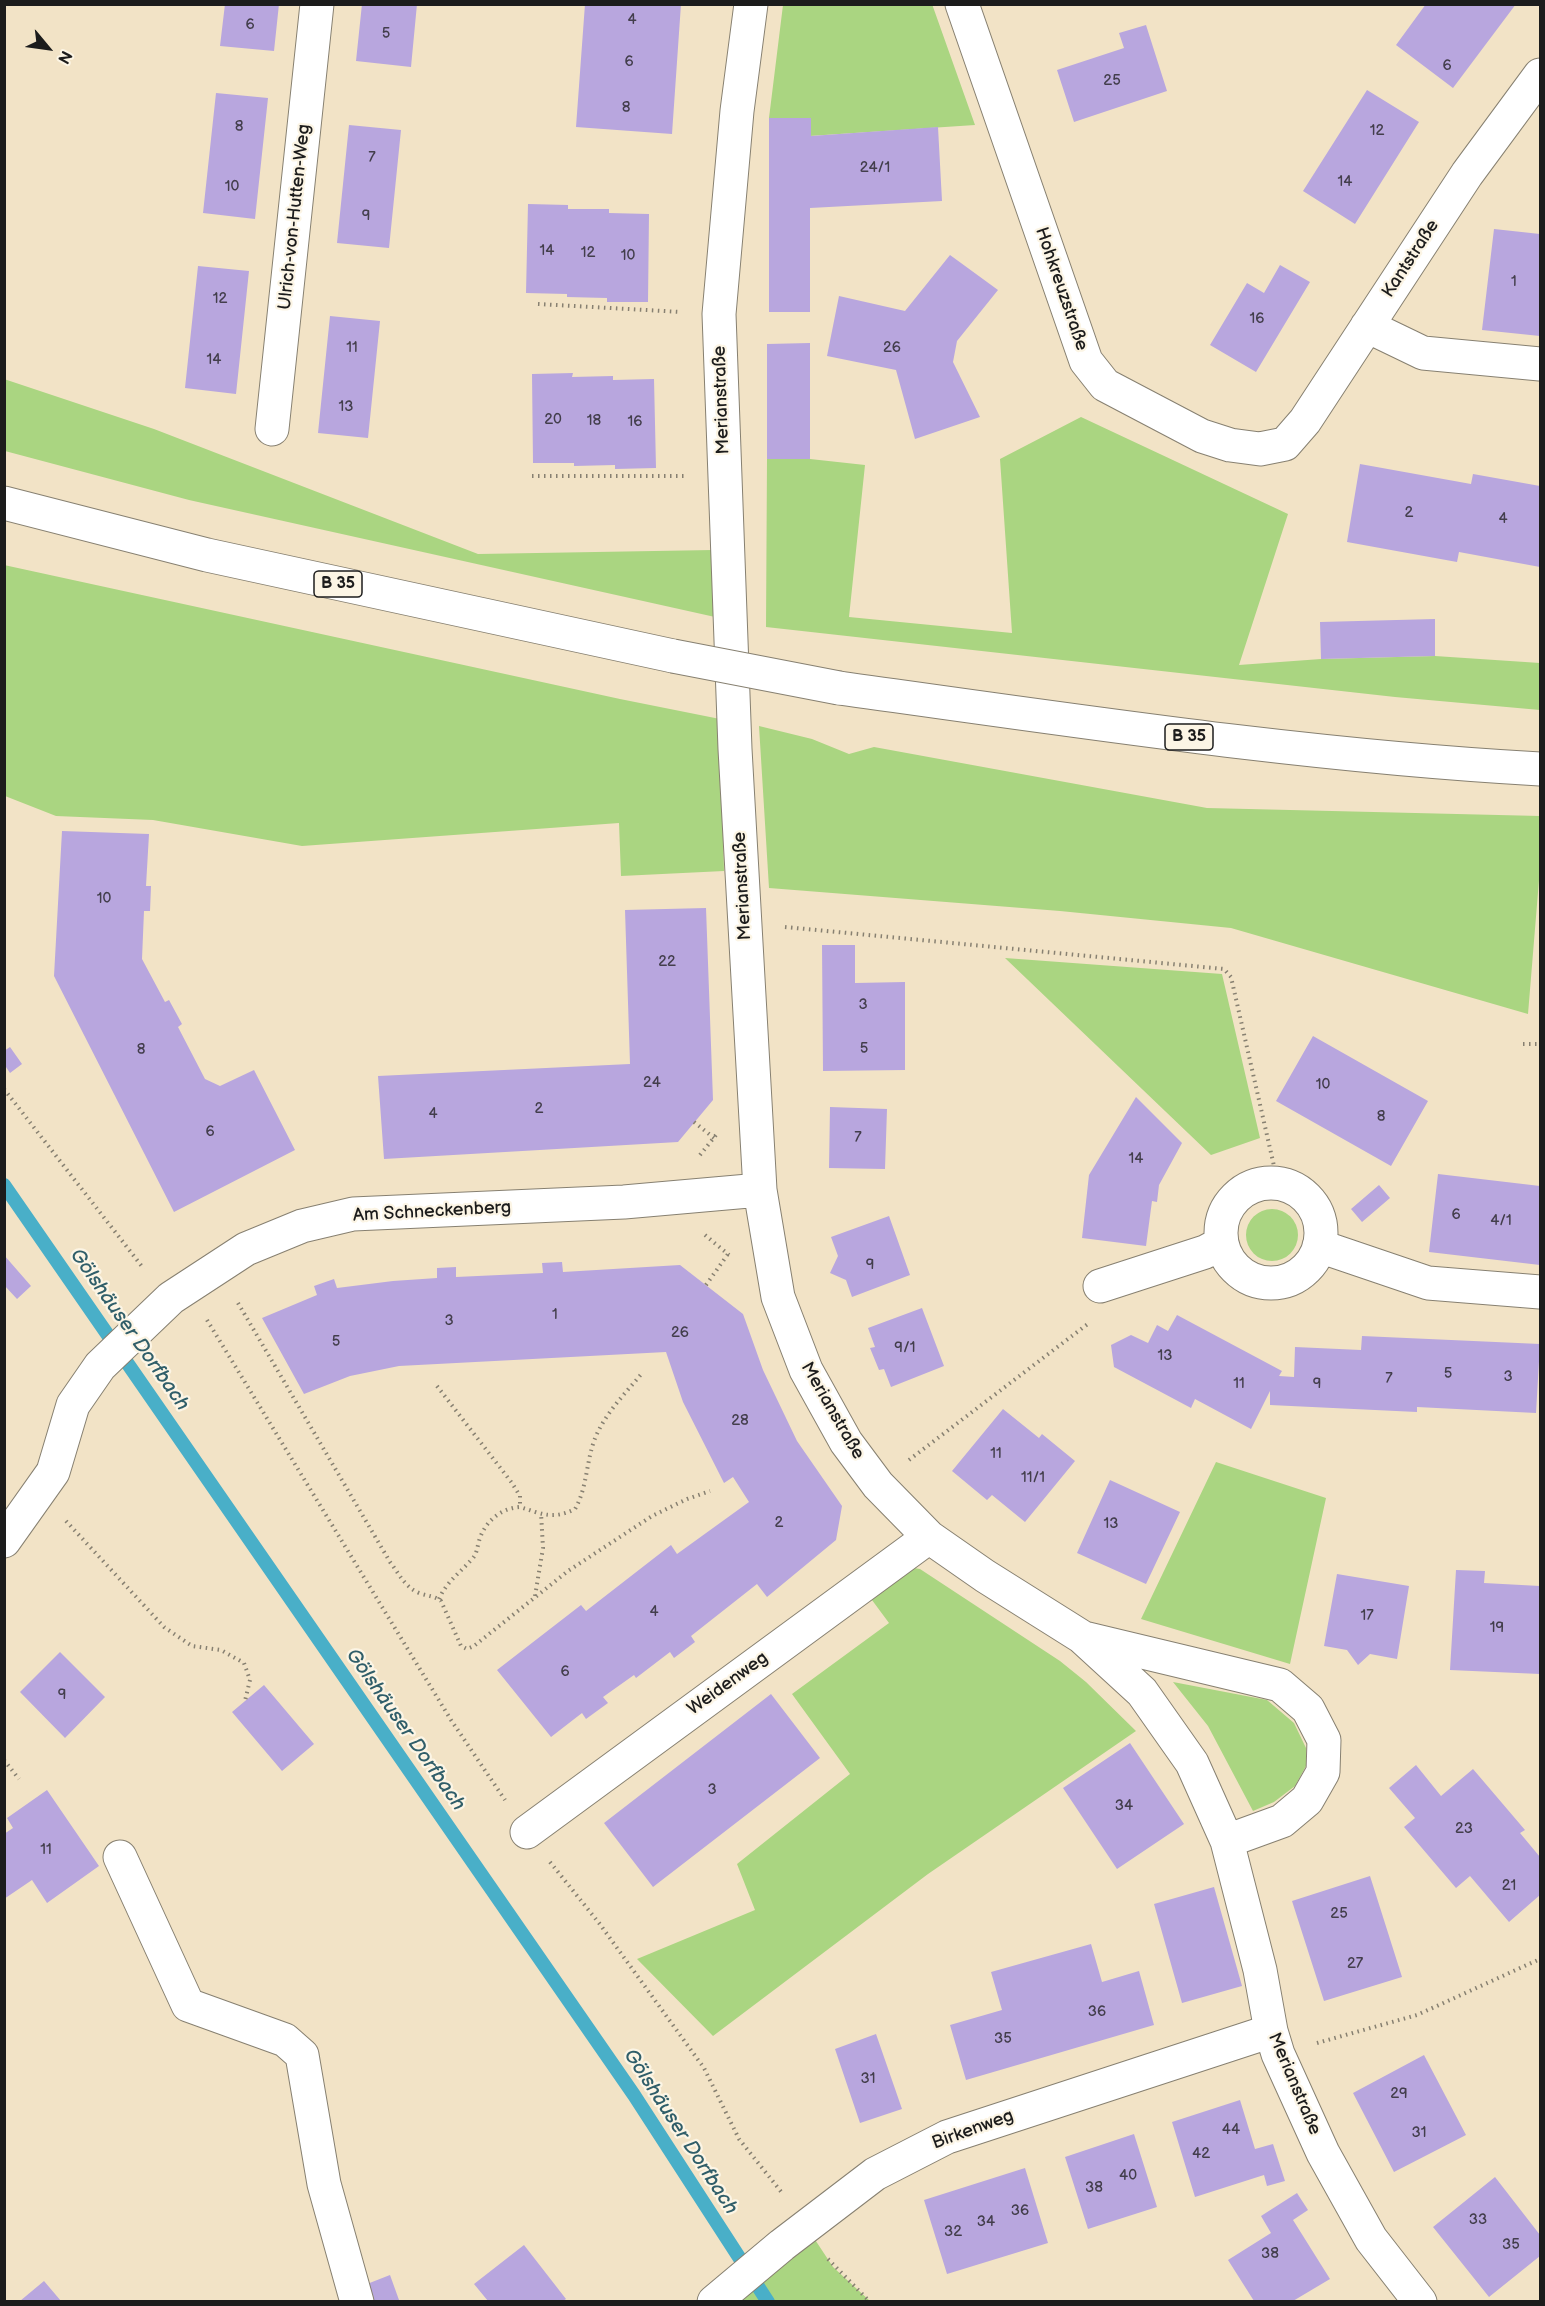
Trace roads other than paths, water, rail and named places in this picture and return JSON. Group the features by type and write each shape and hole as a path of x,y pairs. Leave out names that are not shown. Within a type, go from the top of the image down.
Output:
{"street":[{"name":"Ulrich-von-Hutten-Weg","path":"272,429 317,4"},
{"name":"Merianstraße","path":"751,4 737,111 719,314 735,749 760,1190 778,1297 806,1370 846,1442 878,1485 929,1537 985,1576 1082,1637 1142,1692 1192,1763 1227,1841 1260,1970 1274,2042 1323,2153 1371,2239 1420,2301"},
{"name":"Hohkreuzstraße","path":"962,4 1086,361 1105,385 1202,436 1230,445 1260,449 1285,444"},
{"name":"Kantstraße","path":"1285,444 1305,421 1467,174 1540,75"},
{"path":"1367,326 1423,353 1540,364"},
{"name":"B 35","path":"4,503 207,555 673,656 839,688 1188,737 1447,764 1540,769"},
{"path":"1271,1182 1286,1184 1300,1191 1312,1202 1319,1215 1322,1230 1320,1246 1313,1261 1301,1273 1286,1281 1269,1283 1253,1280 1239,1271 1228,1258 1222,1243 1221,1228 1232,1201 1243,1191 1256,1184 1271,1182"},
{"name":"Am Schneckenberg","path":"4,1541 54,1472 73,1405 100,1366 146,1320 179,1293 246,1249 302,1226 353,1214 624,1202 760,1190"},
{"path":"1100,1286 1205,1252 1222,1243"},
{"path":"1320,1246 1428,1283 1540,1292"},
{"name":"Weidenweg","path":"527,1832 820,1625 929,1537"},
{"name":"Merianstraße","path":"1082,1637 1280,1685 1308,1709 1324,1740 1323,1772 1307,1800 1282,1821 1227,1841"},
{"path":"120,1857 188,2005 285,2040 302,2055 324,2184 357,2301"},
{"name":"Birkenweg","path":"716,2300 875,2174 946,2137 1274,2042"}],"waterway":[{"name":"Gölshäuser Dorfbach","path":"4,1185 634,2095 768,2302"}]}
